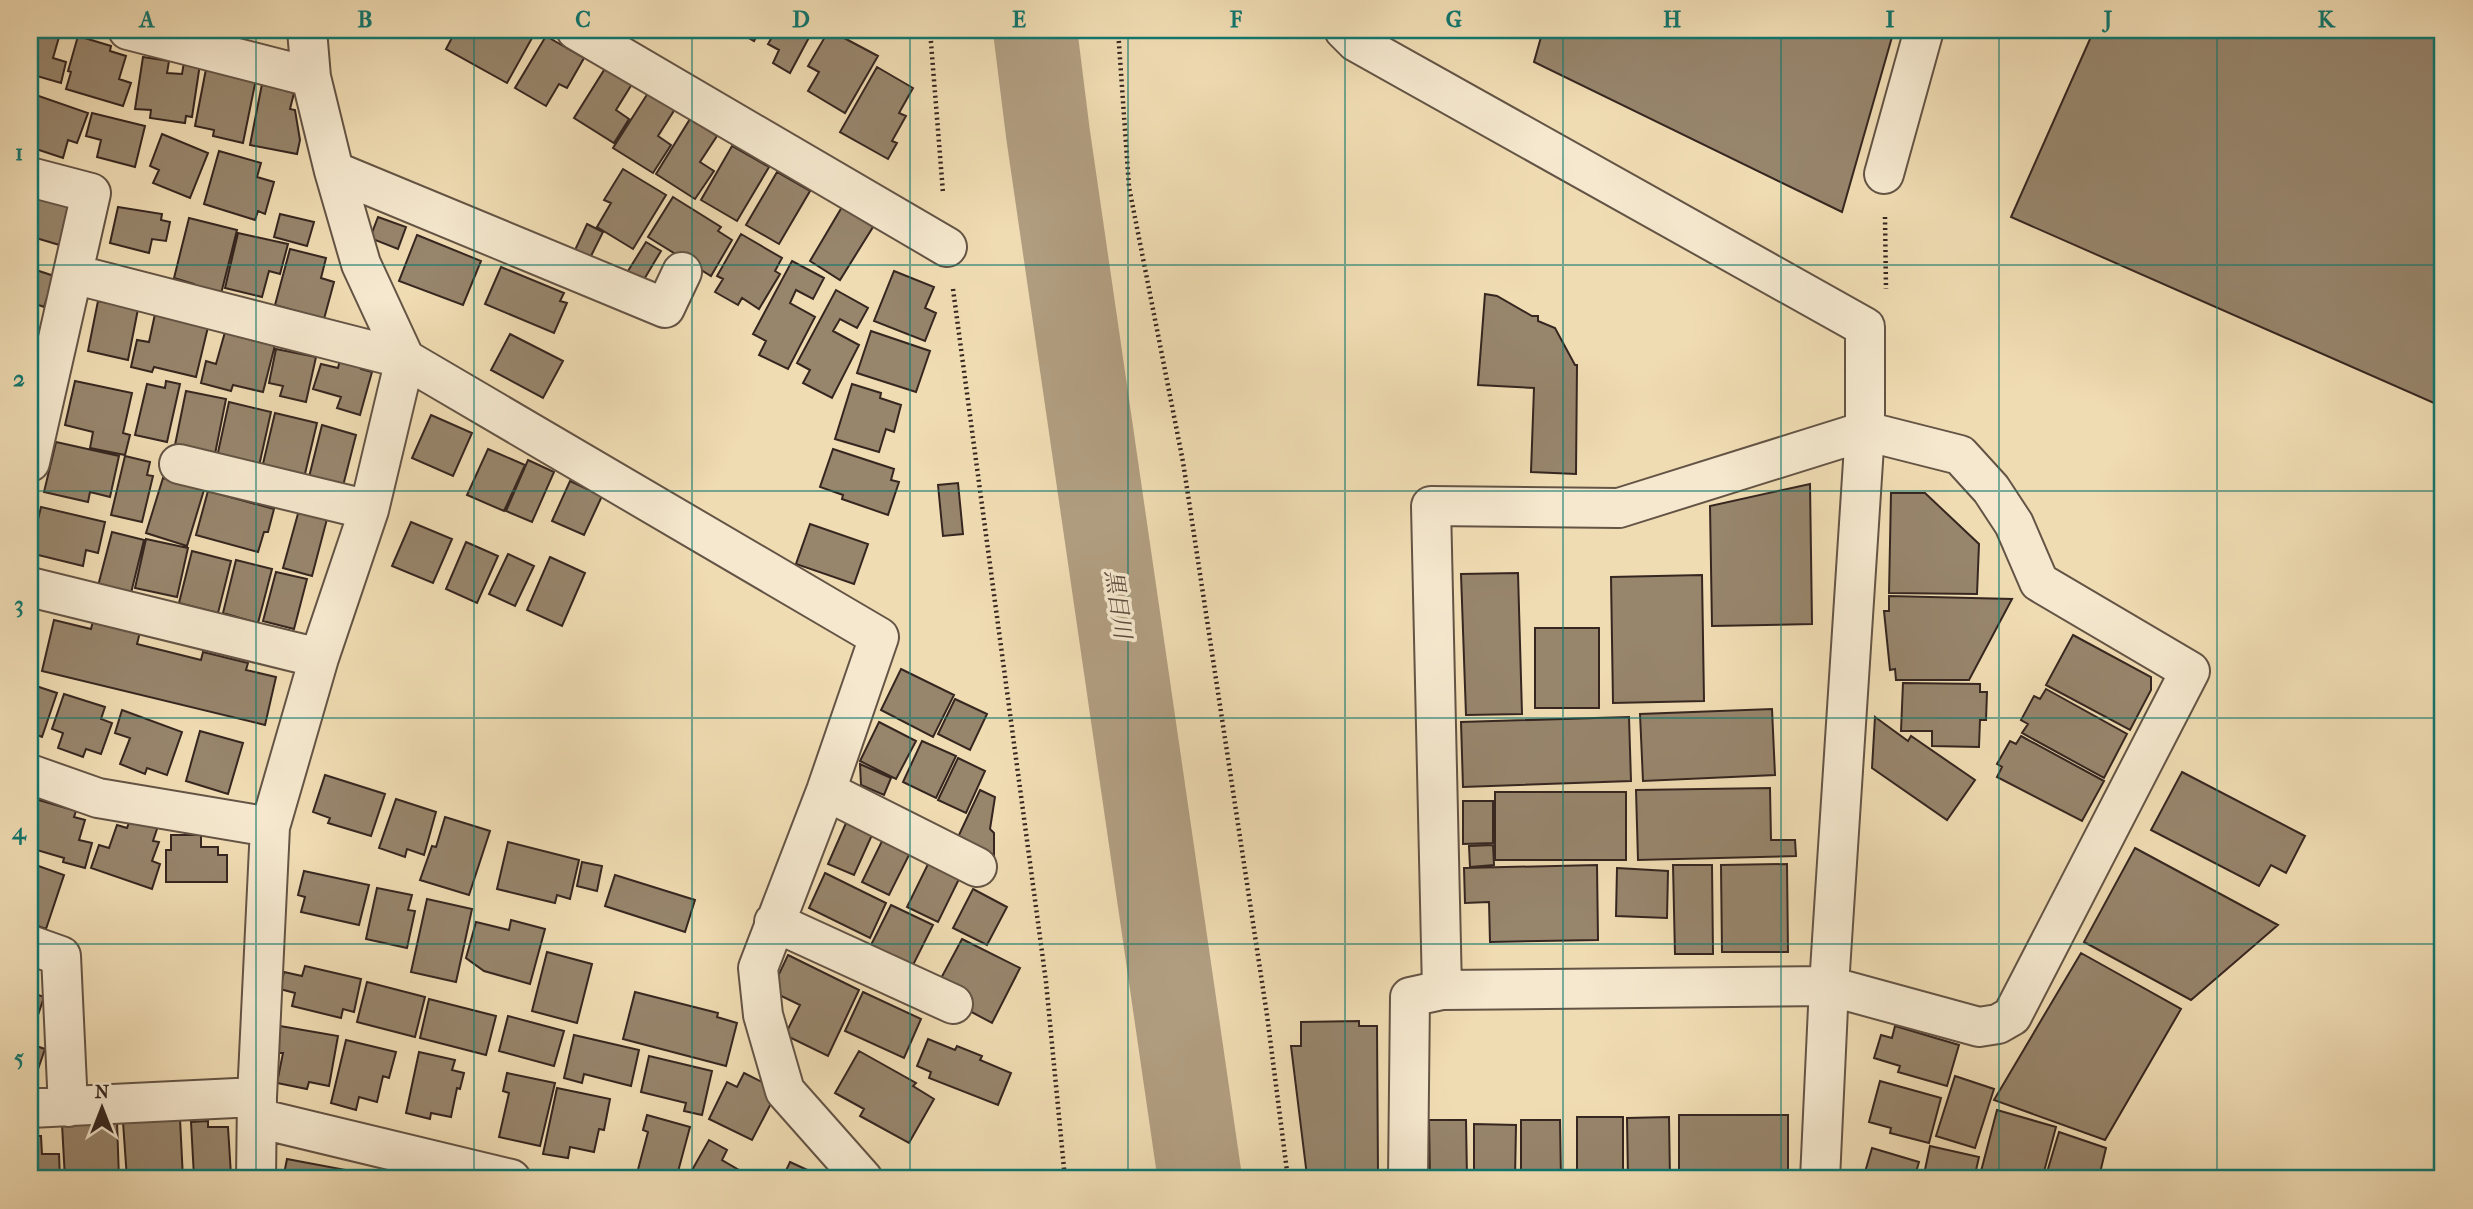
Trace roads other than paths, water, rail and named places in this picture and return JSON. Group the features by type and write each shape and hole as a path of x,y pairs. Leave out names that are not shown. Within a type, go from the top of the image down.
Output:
{"street":[{"path":"128,30 311,77"},
{"path":"256,1179 270,827 319,658 369,510 405,359 361,264 311,77 307,30"},
{"path":"576,30 947,247"},
{"path":"1345,30 1356,43 1865,327 1865,431 1829,986 1820,1179"},
{"path":"1884,174 1924,30"},
{"path":"334,171 665,308 682,272"},
{"path":"30,177 91,194 30,462"},
{"path":"73,274 405,359 879,636 826,791 758,968 763,1015 785,1091 863,1179"},
{"path":"1408,1179 1410,997 1443,990 1829,986 1979,1027 1998,1024 2012,1016 2190,671 2039,582 2014,524 1991,489 1960,455 1865,431 1619,508 1431,506 1443,990"},
{"path":"179,464 369,510"},
{"path":"30,587 319,658"},
{"path":"30,774 98,797 270,827"},
{"path":"826,791 977,867"},
{"path":"775,922 953,1004"},
{"path":"30,945 61,956 68,1107"},
{"path":"30,1108 257,1108 511,1179"}],"waterway":[{"name":"黒目川","path":"1035,30 1200,1179"}]}
